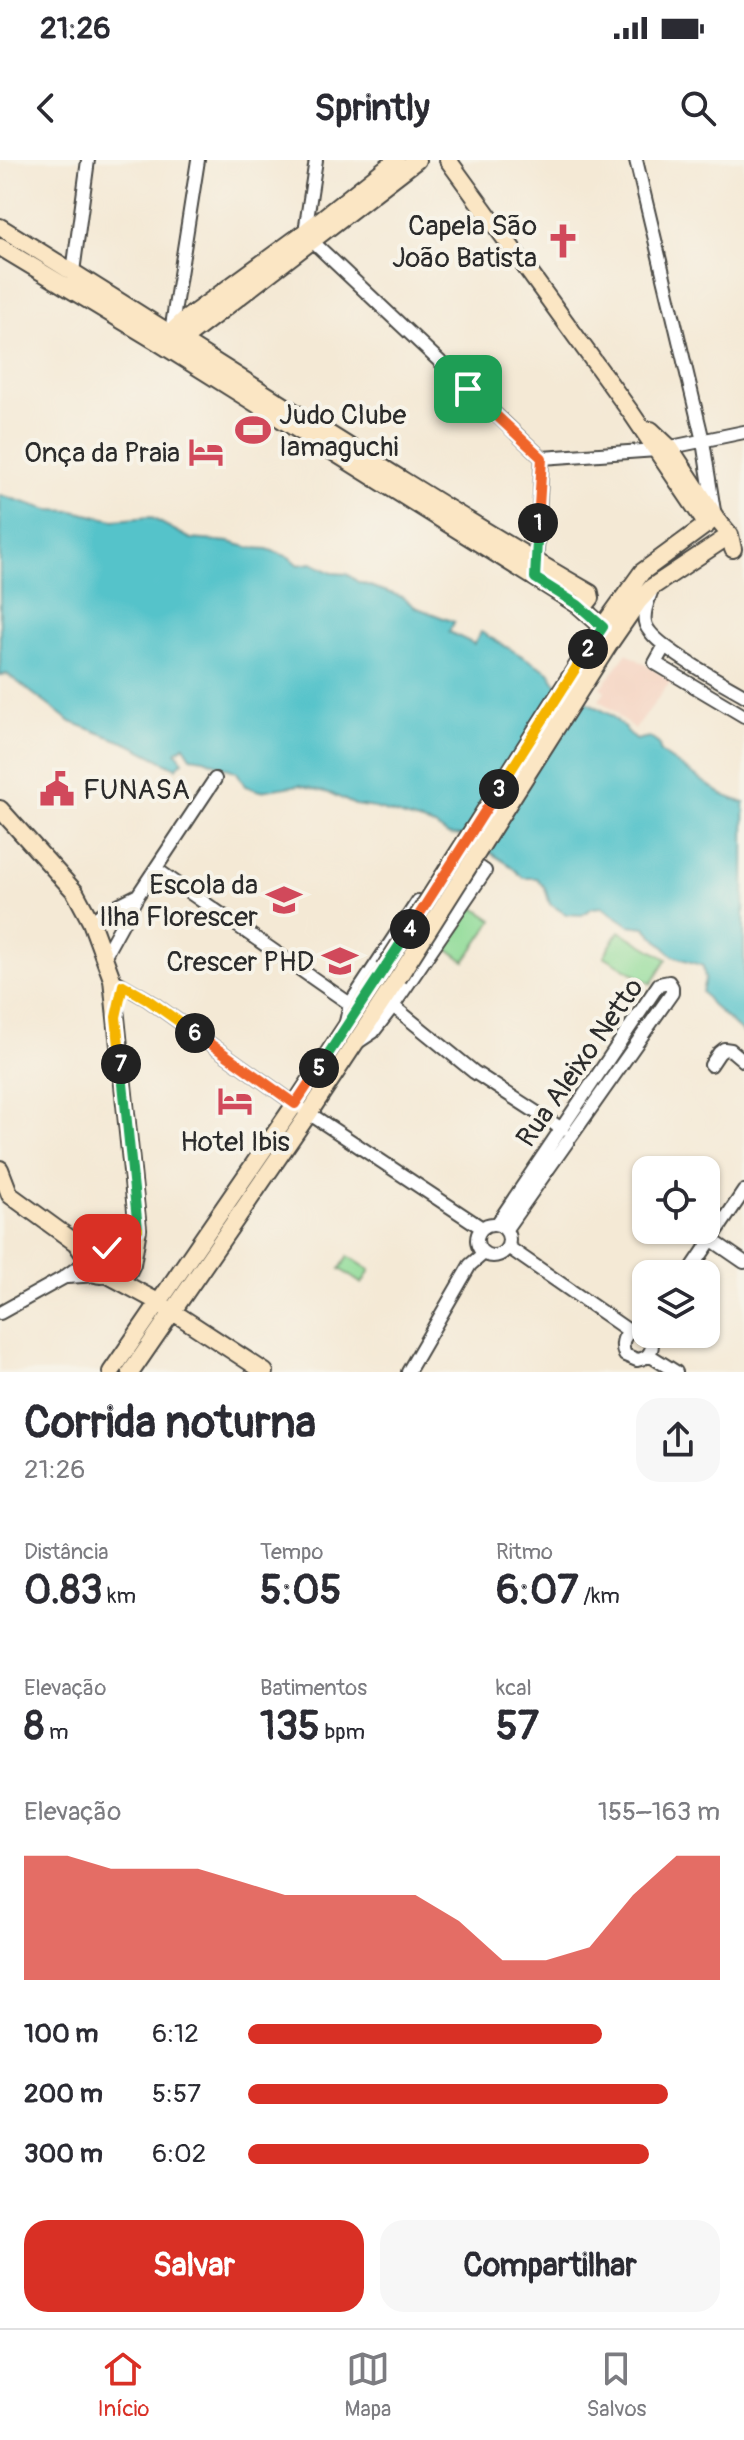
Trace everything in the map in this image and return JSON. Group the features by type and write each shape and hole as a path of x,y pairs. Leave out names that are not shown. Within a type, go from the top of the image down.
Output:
{"street":[{"path":"73,272 88,160"},
{"path":"171,341 198,160"},
{"path":"308,237 316,160"},
{"path":"171,341 308,237 327,215 396,160"},
{"path":"171,341 194,313 417,160"},
{"path":"438,160 469,189"},
{"path":"448,160 632,414 663,449 744,564"},
{"path":"636,160 703,441 711,521"},
{"path":"311,196 327,215"},
{"path":"0,227 73,272 171,341 535,570 590,593 587,603 578,605 603,635"},
{"path":"308,237 542,458 663,449 744,432"},
{"path":"0,247 171,341"},
{"path":"175,305 179,313 194,313"},
{"path":"535,570 542,458"},
{"path":"111,1372 164,1307 302,1109 354,1045 391,974 642,572 711,521"},
{"path":"603,635 652,587 728,542"},
{"path":"652,587 645,609 647,629 664,647 744,695"},
{"path":"664,647 655,663 662,671 744,716"},
{"path":"105,957 138,895 215,779"},
{"path":"0,809 75,892 118,982 116,1017 138,1229 128,1272 106,1275"},
{"path":"344,1029 350,1004 453,850 483,868 485,871 393,1006 373,1032 354,1045"},
{"path":"156,869 350,1004"},
{"path":"91,922 138,895"},
{"path":"302,1109 344,1029 391,974"},
{"path":"118,982 482,1228"},
{"name":"Rua Aleixo Netto","path":"669,982 672,993 501,1227 659,984 669,982"},
{"path":"393,1006 474,1072 562,1129"},
{"path":"711,1065 724,1049 731,1050 744,1061"},
{"path":"0,1169 5,1198 76,1243 106,1275"},
{"path":"720,1228 744,1191"},
{"path":"489,1224 501,1227 509,1235 505,1252 494,1257 484,1253 477,1241 482,1228 489,1224"},
{"path":"0,1313 138,1229"},
{"path":"76,1243 79,1258 132,1264 164,1307"},
{"path":"718,1244 744,1262"},
{"path":"508,1247 629,1331"},
{"path":"408,1372 470,1265 484,1253"},
{"path":"90,1259 90,1270 106,1275 164,1307 265,1372"},
{"path":"90,1259 115,1266 106,1275"},
{"path":"131,1372 164,1307"},
{"path":"632,1330 623,1338 621,1347 625,1355 632,1360 642,1360 652,1348"},
{"path":"649,1355 676,1372"},
{"path":"624,1372 632,1360"}],"shaded area":[{"path":"627,653 671,681 635,729 599,700 605,691 601,688"}],"green space":[{"path":"472,906 493,920 465,961 444,947"},
{"path":"619,931 667,959 651,984 604,956"},
{"path":"348,1256 370,1270 362,1284 340,1269"}],"water":[{"path":"0,495 49,510 73,511 114,520 150,517 191,539 267,549 289,557 298,565 312,563 332,573 347,574 358,582 402,597 415,607 454,622 449,632 474,644 481,632 549,672 558,686 611,715 636,740 649,737 659,744 660,752 723,795 744,803 744,1034 702,992 705,979 703,966 673,956 645,927 629,925 602,907 592,908 582,915 566,914 550,904 545,888 537,878 523,878 511,866 464,836 448,835 435,826 355,805 332,794 300,785 260,791 245,786 237,772 191,757 184,746 176,752 183,761 176,768 129,744 71,722 7,674 0,675"}],"place":[{"name":"Capela São João Batista","path":"563,241"},
{"name":"Judo Clube Iamaguchi","path":"253,430"},
{"name":"Onça da Praia","path":"206,452"},
{"name":"FUNASA","path":"57,789"},
{"name":"Escola da Ilha Florescer","path":"284,900"},
{"name":"Crescer PHD","path":"340,961"},
{"name":"Hotel Ibis","path":"235,1101"}],"route":[{"path":"107,1248 103,1247 138,1229 116,1017 123,985 295,1104 603,627 578,605 535,578 542,458 468,389"}]}
